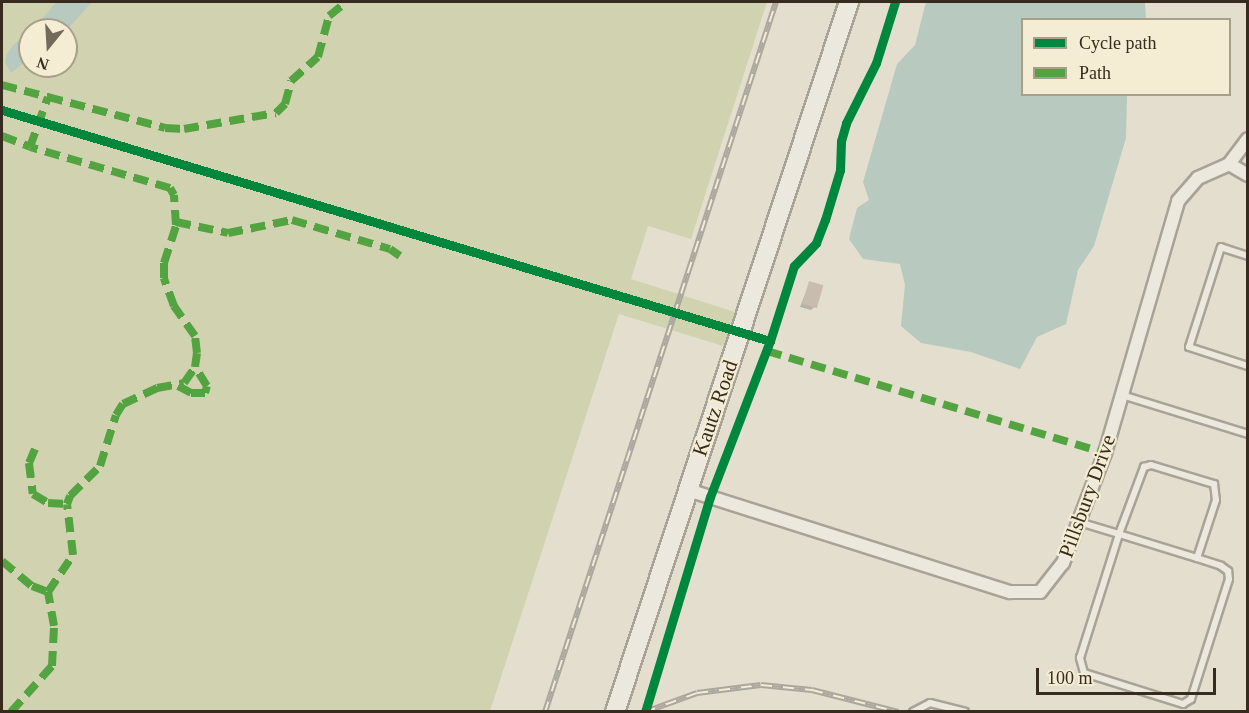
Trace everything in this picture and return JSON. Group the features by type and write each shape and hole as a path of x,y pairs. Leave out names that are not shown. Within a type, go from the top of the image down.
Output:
{"street":[{"name":"Kautz Road","path":"615,711 849,2"},
{"path":"1248,139 1229,165 1248,175"},
{"name":"Pillsbury Drive","path":"688,490 1010,592 1040,592 1063,563 1079,522 1122,395 1178,201 1198,178 1229,165"}],"lane":[{"path":"1248,256 1221,247 1189,347 1248,366"},
{"path":"1122,395 1248,435"},
{"path":"1079,522 1119,534 1197,558 1221,566 1229,579 1191,699 1183,704 1084,673 1079,666 1119,534 1144,467 1151,465 1214,484 1216,500 1197,558"},
{"path":"913,711 930,703 965,711"}],"green space":[{"path":"2,2 767,2 691,239 648,226 631,279 735,312 723,346 619,314 490,711 2,711"}],"shaded area":[{"path":"56,2 92,2 78,18 43,18"},
{"path":"926,2 1145,3 1146,18 1021,18 1021,96 1127,96 1126,138 1094,246 1078,270 1066,324 1037,337 1020,369 971,352 921,343 901,326 905,285 900,264 863,259 849,239 857,208 869,200 863,182 897,64 915,45"},
{"path":"18,42 18,67 11,73 5,62 14,44"}],"building":[{"path":"809,281 823,285 817,308 802,304"}],"railway":[{"path":"545,712 776,2"},
{"path":"645,712 697,693 761,685 812,690 898,712"}],"marked path":[{"path":"2,136 30,147 48,97 165,128 184,129 276,113 285,104 291,81 318,57 329,16 346,2"},
{"path":"2,85 48,97"},
{"path":"11,712 52,666 54,626 48,592 73,555 67,504 70,496 100,466 116,415 123,404 157,388 184,383 195,367 197,353 195,336 174,306 164,278 164,263 176,225 174,195 170,188 30,147"},
{"path":"176,222 228,233 292,220 390,249 400,256"},
{"path":"767,351 1105,453"},
{"path":"178,386 191,393 205,393 207,386 195,367"},
{"path":"35,449 29,463 33,494 48,503 67,504"},
{"path":"2,561 32,586 48,592"}],"cycle path":[{"path":"645,712 710,497 770,341 794,266 816,243 825,220 840,170 841,141 846,123 876,63 895,2"},
{"path":"2,110 770,341"}]}
